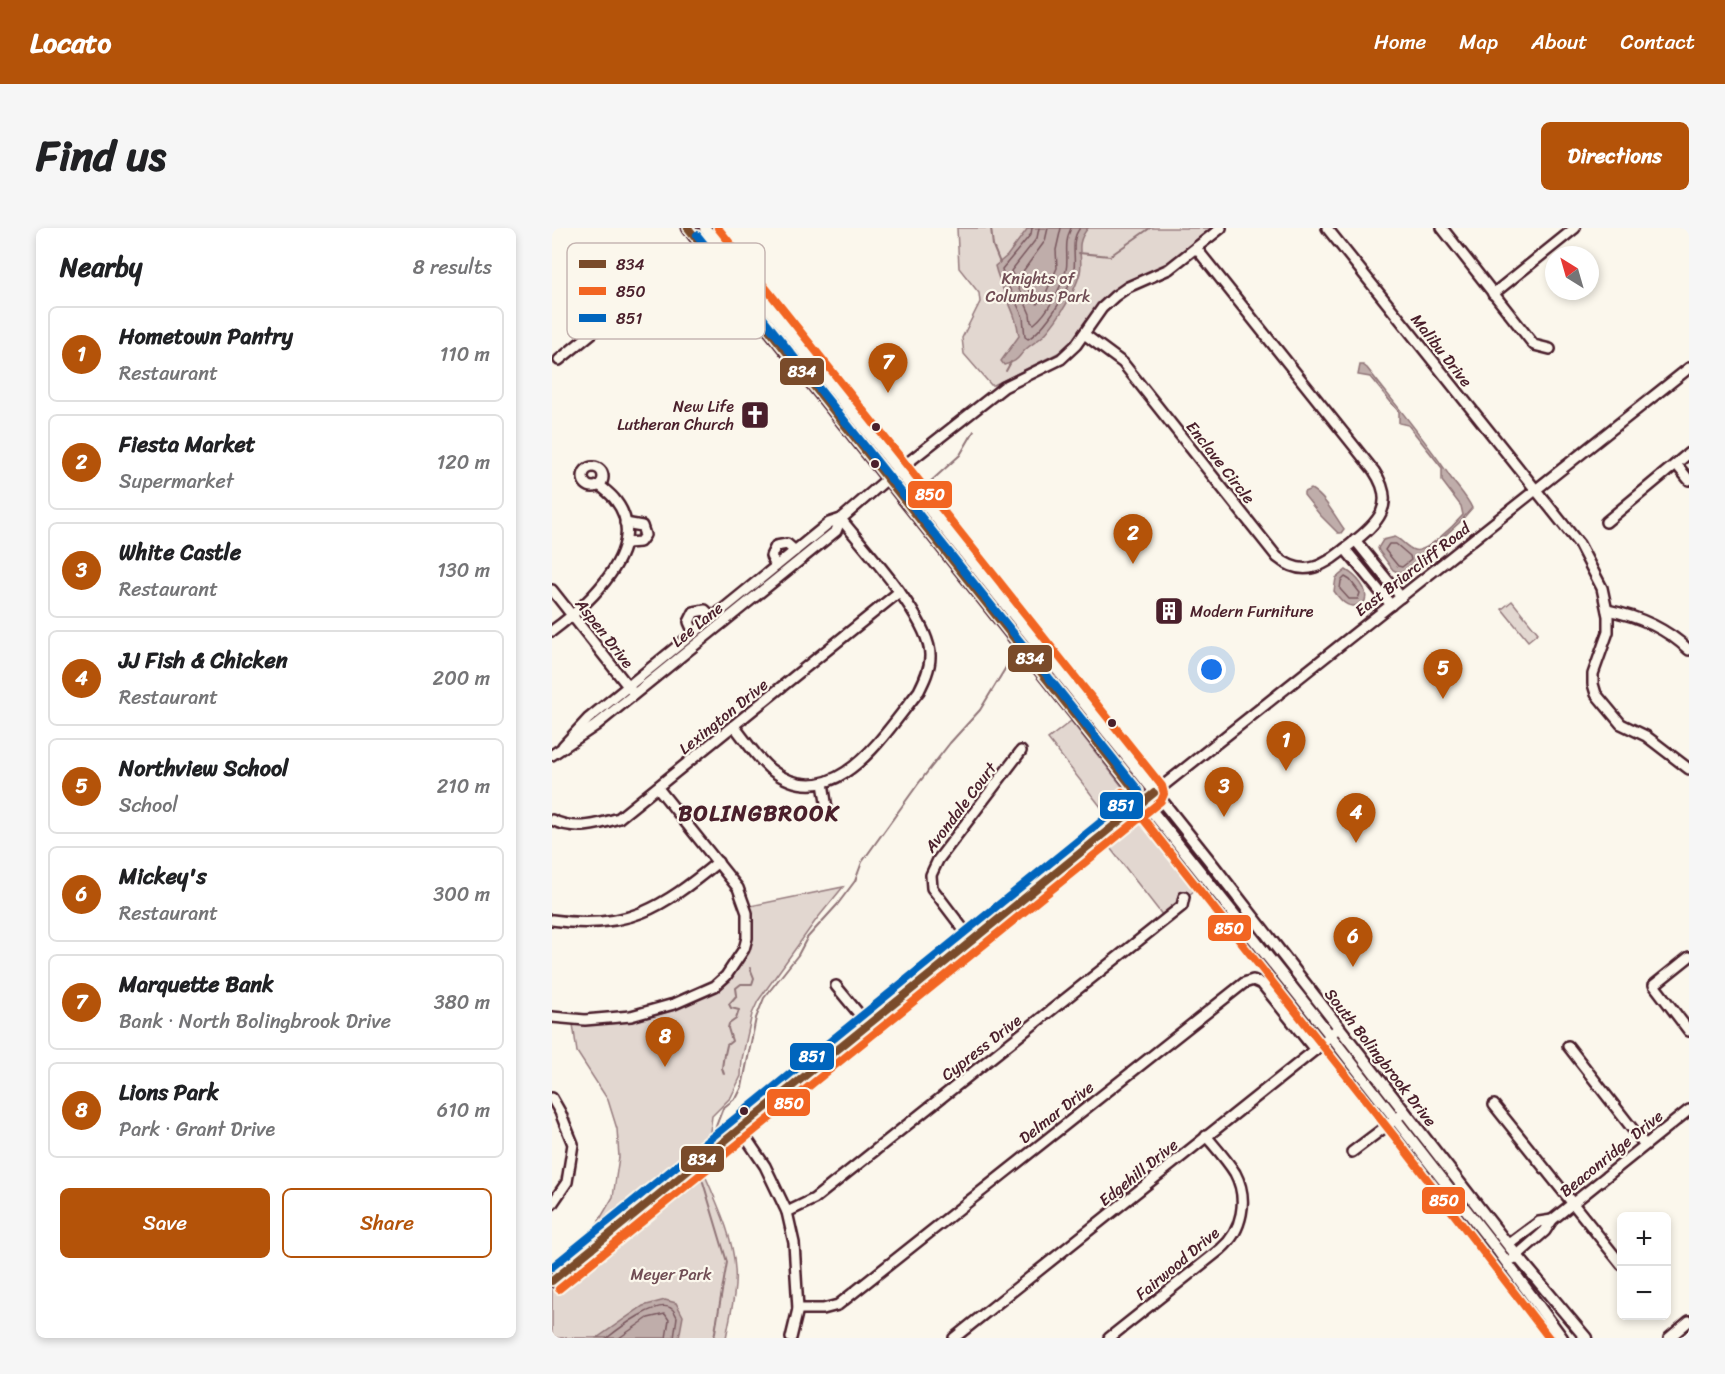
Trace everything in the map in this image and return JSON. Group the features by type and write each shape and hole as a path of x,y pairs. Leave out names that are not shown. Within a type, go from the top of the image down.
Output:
{"main road":[{"name":"South Bolingbrook Drive","path":"688,228 699,243"},
{"name":"South Bolingbrook Drive","path":"765,304 1339,1027 1508,1245 1586,1338"},
{"name":"South Bolingbrook Drive","path":"765,326 1330,1035 1562,1338"}],"street":[{"name":"Lee Lane","path":"552,755 595,726 694,633 829,523 841,519 887,479 1004,387 1061,359 1084,334 1102,308 1115,296 1128,287 1169,269 1221,228"},
{"name":"Malibu Drive","path":"1327,228 1579,544 1602,588 1607,610 1608,632 1593,674 1596,694 1621,724 1646,736 1689,769"},
{"path":"1442,228 1534,345 1550,349"},
{"path":"1493,294 1562,232 1575,228"},
{"name":"Enclave Circle","path":"1084,334 1123,363 1282,561 1298,568 1312,568 1330,560 1345,549 1381,516 1384,500 1379,479 1196,248"},
{"path":"559,360 585,339"},
{"name":"East Briarcliff Road","path":"552,1281 1154,793 1689,368"},
{"path":"1606,522 1689,453"},
{"path":"1676,464 1689,480"},
{"path":"552,631 572,616 602,586 626,543 625,523 617,502 599,485"},
{"path":"734,726 759,758 771,769 795,782 823,783 834,780 854,768 919,692 925,679 930,656 926,635 911,607 841,519"},
{"name":"Lee Lane","path":"631,690 836,531 841,519"},
{"path":"625,523 642,526 645,535 640,542 626,543"},
{"path":"1355,540 1401,597"},
{"name":"Lee Lane","path":"776,566 771,556 776,546 787,544 795,550"},
{"path":"1345,549 1390,605"},
{"name":"Aspen Drive","path":"552,590 631,690"},
{"name":"Lexington Drive","path":"552,820 578,827 598,825 619,818 899,592"},
{"name":"Lee Lane","path":"694,633 689,622 694,612 705,610 713,618"},
{"path":"1607,610 1629,615 1668,632 1689,650"},
{"name":"Avondale Court","path":"973,942 932,888 931,875 938,860 1021,751"},
{"path":"823,783 828,815"},
{"path":"552,1017 585,1020 631,1016 674,1004 715,986 726,976 744,949 747,912 738,888 658,788"},
{"path":"552,920 577,923 622,920 657,907 684,891 718,862"},
{"name":"Cypress Drive","path":"787,1212 814,1199 1182,906 1184,897"},
{"path":"1689,957 1654,985 1689,1031"},
{"name":"Delmar Drive","path":"798,1309 823,1309 837,1305 1244,983 1253,980 1262,984 1314,1050"},
{"path":"836,986 869,1026"},
{"name":"Edgehill Drive","path":"954,1338 1314,1050 1339,1027"},
{"path":"1568,1046 1645,1145"},
{"path":"552,1098 573,1144 567,1182 552,1204"},
{"path":"1494,1105 1617,1259"},
{"name":"Beaconridge Drive","path":"1507,1264 1545,1231 1552,1220 1572,1203 1689,1110"},
{"path":"1352,1152 1406,1112"},
{"path":"740,1129 765,1166 787,1212 795,1244 798,1309 791,1338"},
{"name":"Fairwood Drive","path":"1109,1338 1221,1250 1235,1233 1242,1209 1240,1186 1230,1165 1206,1136"},
{"name":"Beaconridge Drive","path":"1508,1245 1539,1222 1552,1220"},
{"path":"1669,1338 1689,1321"}],"green space":[{"name":"Knights of Columbus Park","path":"957,228 1214,228 1163,268 1131,280 1110,294 1096,308 1080,333 1062,351 991,385 964,354 962,338 980,302 979,293 959,268"},
{"path":"1512,601 1538,633 1528,641 1502,609"},
{"path":"1071,721 1200,886 1163,916 1107,844 1108,816 1048,739"},
{"path":"843,887 816,920 758,1001 752,1014 742,1059 741,1076 731,1097 712,1116 708,1147 603,1232 597,1224 613,1197 619,1157 617,1129 608,1100 577,1052 573,1024 634,1020 698,1000 733,974 745,958 752,934 750,906"},
{"name":"Meyer Park","path":"702,1168 723,1217 734,1256 735,1286 726,1338 552,1338 552,1289"}],"water":[{"path":"1028,228 1088,228 1080,245 1080,273 1066,305 1045,334 1015,360 1004,365 1001,361 1019,336 1015,318 995,266 1007,256"},
{"path":"1360,365 1367,368 1410,422 1472,508 1459,523 1402,574 1393,570 1379,551 1378,548 1383,540 1395,537 1411,549 1419,550 1440,537 1463,515 1461,506 1442,481 1442,468 1408,425 1399,423 1399,412 1370,377 1358,375"},
{"path":"1311,489 1321,497 1344,529 1341,533 1338,533 1320,515 1304,495 1304,492"},
{"path":"1346,570 1357,579 1366,596 1365,601 1355,606 1347,605 1334,591 1336,578"},
{"path":"665,1300 676,1303 683,1316 679,1338 597,1338 643,1306"}],"waterway":[{"path":"991,228 993,246 1000,263"},
{"path":"1079,253 1110,256 1150,228"},
{"path":"1006,371 1011,362"},
{"path":"929,483 960,455 974,431"},
{"path":"713,1134 723,1108 737,1097 742,1087 756,1018 764,998 798,955 807,938 855,881 862,862 918,784 950,743 980,710 1008,664 1015,658"},
{"path":"724,1074 722,1068 724,1054 727,1045 732,1041 728,1028 729,1024 736,1019 739,1010 731,1008 729,1004 737,995 736,988 741,984 752,984 754,978 750,968"},
{"path":"703,1182 727,1262 714,1338"}],"transit line":[{"name":"834","path":"688,228 700,243"},
{"name":"850","path":"718,228 730,243"},
{"name":"851","path":"697,235 703,243"},
{"name":"850","path":"559,1289 1161,801 1164,794 1162,786 765,287"},
{"name":"851","path":"552,1267 1139,791 765,321"},
{"name":"834","path":"765,325 1144,802"},
{"name":"850","path":"1122,792 1394,1136 1549,1338"},
{"name":"834","path":"552,1281 1154,793"}],"place":[{"name":"Marquette Bank","path":"888,393"},
{"name":"New Life Lutheran Church","path":"755,415"},
{"name":"Fiesta Market","path":"1133,564"},
{"name":"Modern Furniture","path":"1169,611"},
{"name":"Northview School","path":"1443,699"},
{"name":"Hometown Pantry","path":"1286,771"},
{"name":"White Castle","path":"1224,817"},
{"name":"JJ Fish & Chicken","path":"1356,843"},
{"name":"Mickey's","path":"1353,967"},
{"name":"Lions Park","path":"665,1067"}],"district":[{"name":"BOLINGBROOK","path":"759,813"}]}
